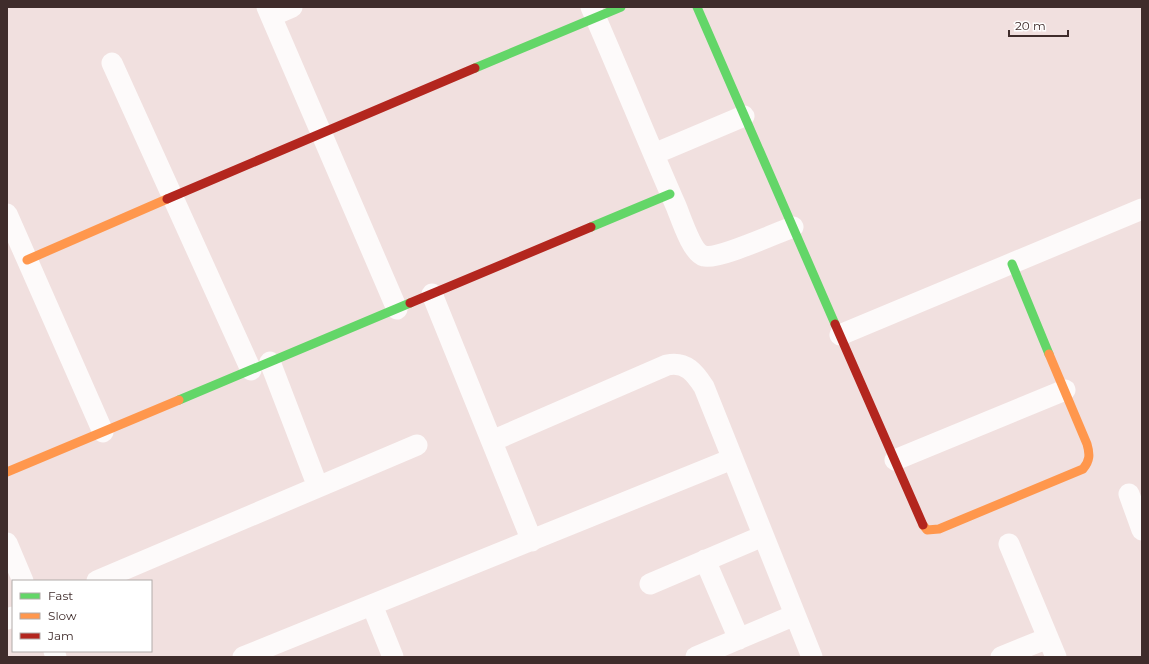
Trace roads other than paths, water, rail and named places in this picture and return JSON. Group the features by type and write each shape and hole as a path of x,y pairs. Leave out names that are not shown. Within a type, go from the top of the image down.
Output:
{"street":[{"path":"292,7 269,12 397,309"},
{"path":"27,260 594,12 621,7"},
{"path":"697,7 895,460 920,521 927,530 931,531 1067,476 1083,469 1088,463 1090,455 1065,390 1012,264"},
{"path":"594,12 692,244 702,256 717,256 793,227"},
{"path":"112,63 172,196 260,366 318,487"},
{"path":"654,154 744,116"},
{"path":"7,472 670,194"},
{"path":"840,335 1142,209"},
{"path":"7,214 103,432"},
{"path":"432,294 532,540"},
{"path":"492,441 667,365 676,363 688,367 696,375 704,387 812,657"},
{"path":"895,460 1065,390"},
{"path":"99,580 417,445"},
{"path":"243,657 732,459"},
{"path":"1129,494 1142,530"},
{"path":"650,584 763,536"},
{"path":"7,543 23,580"},
{"path":"1009,544 1056,657"},
{"path":"705,560 739,639"},
{"path":"372,605 393,657"},
{"path":"696,657 795,615"},
{"path":"1001,657 1048,638"}]}
